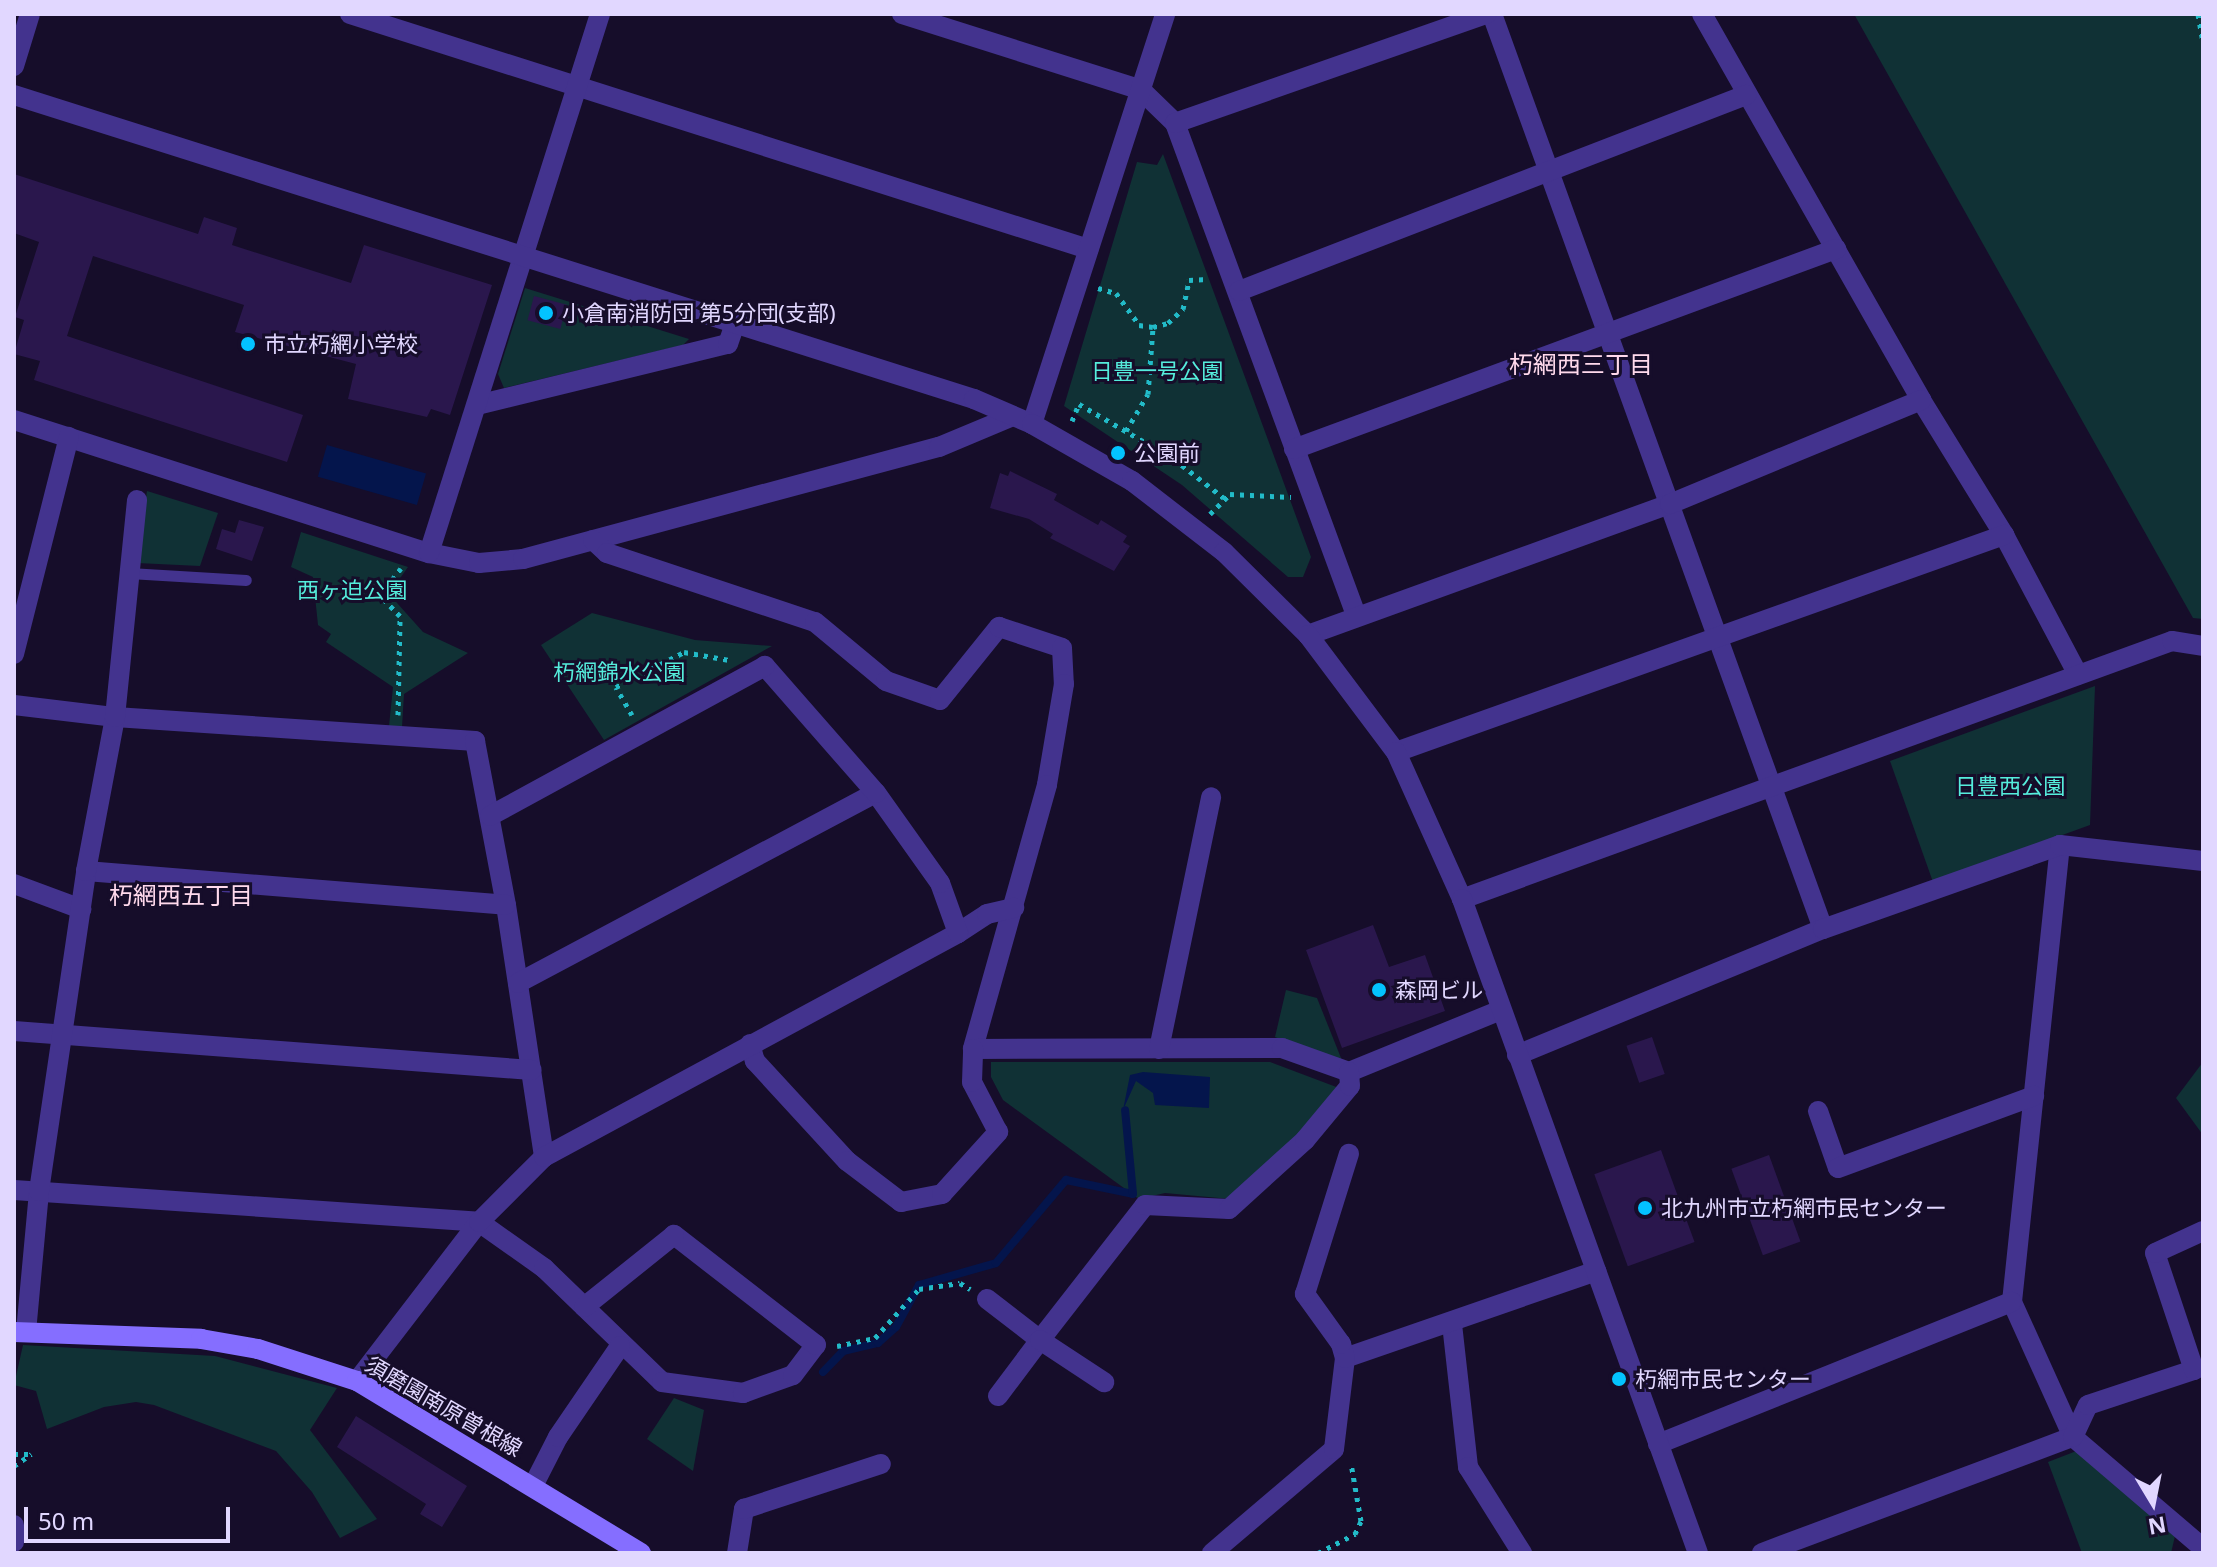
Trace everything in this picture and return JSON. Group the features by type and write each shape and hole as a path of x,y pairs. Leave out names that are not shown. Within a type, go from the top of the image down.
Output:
{"main road":[{"name":"須磨園南原曽根線","path":"20,1332 201,1339 258,1349 357,1381 641,1553"}],"street":[{"path":"14,66 30,14"},
{"path":"350,14 578,84 1088,249"},
{"path":"429,553 600,14"},
{"path":"902,14 1141,90 1175,123 1356,615"},
{"path":"1023,420 1078,282 1165,14"},
{"path":"1175,123 1489,14 1550,171 1823,929"},
{"path":"1702,14 1921,400 2004,535 2078,675"},
{"path":"14,95 974,399 1023,420 1163,503 1224,552 1308,635 1396,752 1462,899 1698,1553"},
{"path":"1235,281 1550,171 1746,95"},
{"path":"1294,449 1836,249"},
{"path":"477,405 728,344 735,324"},
{"path":"1308,635 1356,615 1670,504 1921,400"},
{"path":"14,420 429,553 479,563 523,559 939,447 1023,420"},
{"path":"14,654 69,437"},
{"path":"20,1332 86,871 115,717 137,500"},
{"path":"1396,752 2004,535"},
{"path":"593,540 607,553 815,622 886,681 940,700 999,627 1062,648 1064,684 1047,785 973,1049 972,1082 998,1132 942,1194 901,1202 847,1161 755,1061 750,1044"},
{"path":"1462,899 2172,641 2203,646"},
{"path":"490,816 765,666 876,793 940,883 958,933"},
{"path":"14,705 115,717 475,741 506,905 544,1157"},
{"path":"518,983 876,793"},
{"path":"1159,1049 1211,797"},
{"path":"2060,845 2012,1302 2073,1437 2203,1548"},
{"path":"1517,1055 1823,929 2060,845 2203,861"},
{"path":"86,871 506,905"},
{"path":"14,884 81,909"},
{"path":"357,1381 479,1222 544,1157 958,933 987,914 1014,908"},
{"path":"973,1049 1282,1048 1349,1072 1501,1010"},
{"path":"14,1031 532,1070"},
{"path":"998,1396 1145,1205 1229,1209 1305,1140 1350,1086 1349,1072"},
{"path":"1818,1111 1838,1168 2034,1096"},
{"path":"1212,1553 1334,1449 1345,1358 1305,1294 1349,1154"},
{"path":"14,1190 479,1222 544,1268 620,1346 662,1382 743,1393 793,1375 816,1345 674,1235 584,1307"},
{"path":"1762,1553 2073,1437 2088,1405 2194,1370 2155,1253 2203,1231"},
{"path":"1345,1358 1452,1324 1596,1271"},
{"path":"987,1299 1040,1340 1104,1382"},
{"path":"1658,1444 2012,1302"},
{"path":"1452,1324 1468,1467 1522,1553"},
{"path":"533,1486 558,1437 620,1346"},
{"path":"737,1553 744,1509 881,1464"},
{"path":"14,1525 14,1542"}],"lane":[{"path":"129,573 246,580"}],"path":[{"path":"2198,14 2203,42"},
{"path":"1078,282 1116,293 1129,318 1153,327 1168,323 1183,309 1189,280 1235,281"},
{"path":"1126,431 1148,394 1153,327"},
{"path":"1071,422 1079,404 1174,459 1224,498"},
{"path":"1209,514 1230,494 1295,497"},
{"path":"396,735 400,616 380,595 403,565"},
{"path":"632,715 616,687 684,652 765,666"},
{"path":"816,1345 831,1348 875,1338 919,1289 960,1283 987,1299"},
{"path":"1318,1553 1355,1534 1361,1521 1348,1449 1335,1440"},
{"path":"14,1454 31,1454 14,1466"}],"green space":[{"path":"1854,14 2203,14 2203,619 2193,618"},
{"name":"日豊一号公園","path":"1163,154 1311,557 1303,577 1288,577 1182,485 1064,406 1137,162 1157,165"},
{"path":"525,288 689,339 683,345 504,388 498,374"},
{"path":"147,491 218,513 200,566 137,563"},
{"name":"西ヶ迫公園","path":"301,532 408,567 389,594 423,632 468,653 404,694 402,727 389,726 393,687 326,642 331,634 318,625 313,577 291,567"},
{"name":"朽網錦水公園","path":"592,613 695,640 772,646 604,740 541,645"},
{"name":"日豊西公園","path":"2095,686 2090,825 1933,882 1890,761"},
{"path":"1286,990 1317,998 1343,1063 1275,1037"},
{"path":"991,1062 1270,1062 1339,1088 1290,1147 1230,1199 1165,1193 1139,1199 1003,1100 991,1077"},
{"path":"2203,1062 2203,1135 2176,1098"},
{"path":"23,1345 215,1356 337,1388 310,1430 377,1519 340,1538 312,1492 276,1451 154,1405 136,1402 104,1407 47,1429 36,1391 14,1385"},
{"path":"674,1398 704,1410 693,1471 647,1439"},
{"path":"2079,1450 2175,1536 2171,1553 2082,1553 2048,1462"}],"shaded area":[{"path":"327,445 426,473 417,505 318,477"},
{"path":"1143,1072 1210,1077 1209,1108 1155,1105 1153,1093 1136,1081 1123,1110 1130,1075"}],"building":[{"path":"14,174 198,234 204,217 237,228 232,245 351,283 364,245 492,285 450,415 431,409 427,417 348,399 356,364 235,332 244,305 93,256 67,336 303,415 287,462 34,380 40,361 14,354 24,320 15,317 39,242 14,233"},
{"name":"小倉南消防団 第5分団(支部)","path":"534,296 567,305 560,329 528,320"},
{"path":"1010,471 1057,494 1054,500 1098,525 1101,520 1127,536 1123,542 1130,546 1114,571 1050,538 1053,534 1029,519 990,508 1000,473 1008,476"},
{"path":"239,520 264,527 252,561 216,549 222,529 235,533"},
{"name":"森岡ビル","path":"1373,925 1389,967 1425,955 1445,1011 1342,1048 1306,950"},
{"path":"1652,1037 1665,1074 1639,1083 1626,1046"},
{"name":"北九州市立朽網市民センター","path":"1661,1150 1695,1242 1628,1266 1594,1174"},
{"path":"1769,1155 1800,1241 1763,1255 1731,1169"},
{"path":"356,1416 467,1486 442,1527 420,1514 426,1504 337,1447"}],"waterway":[{"path":"823,1372 843,1351 878,1343 896,1327 919,1285 996,1263 1066,1180 1133,1194 1125,1110"}],"place":[{"name":"小倉南消防団 第5分団(支部)","path":"546,313"},
{"name":"市立朽網小学校","path":"248,344"},
{"name":"公園前","path":"1118,453"},
{"name":"森岡ビル","path":"1379,990"},
{"name":"北九州市立朽網市民センター","path":"1645,1208"},
{"name":"朽網市民センター","path":"1619,1379"}],"district":[{"name":"朽網西三丁目","path":"1581,364"},
{"name":"朽網西五丁目","path":"181,895"}]}
